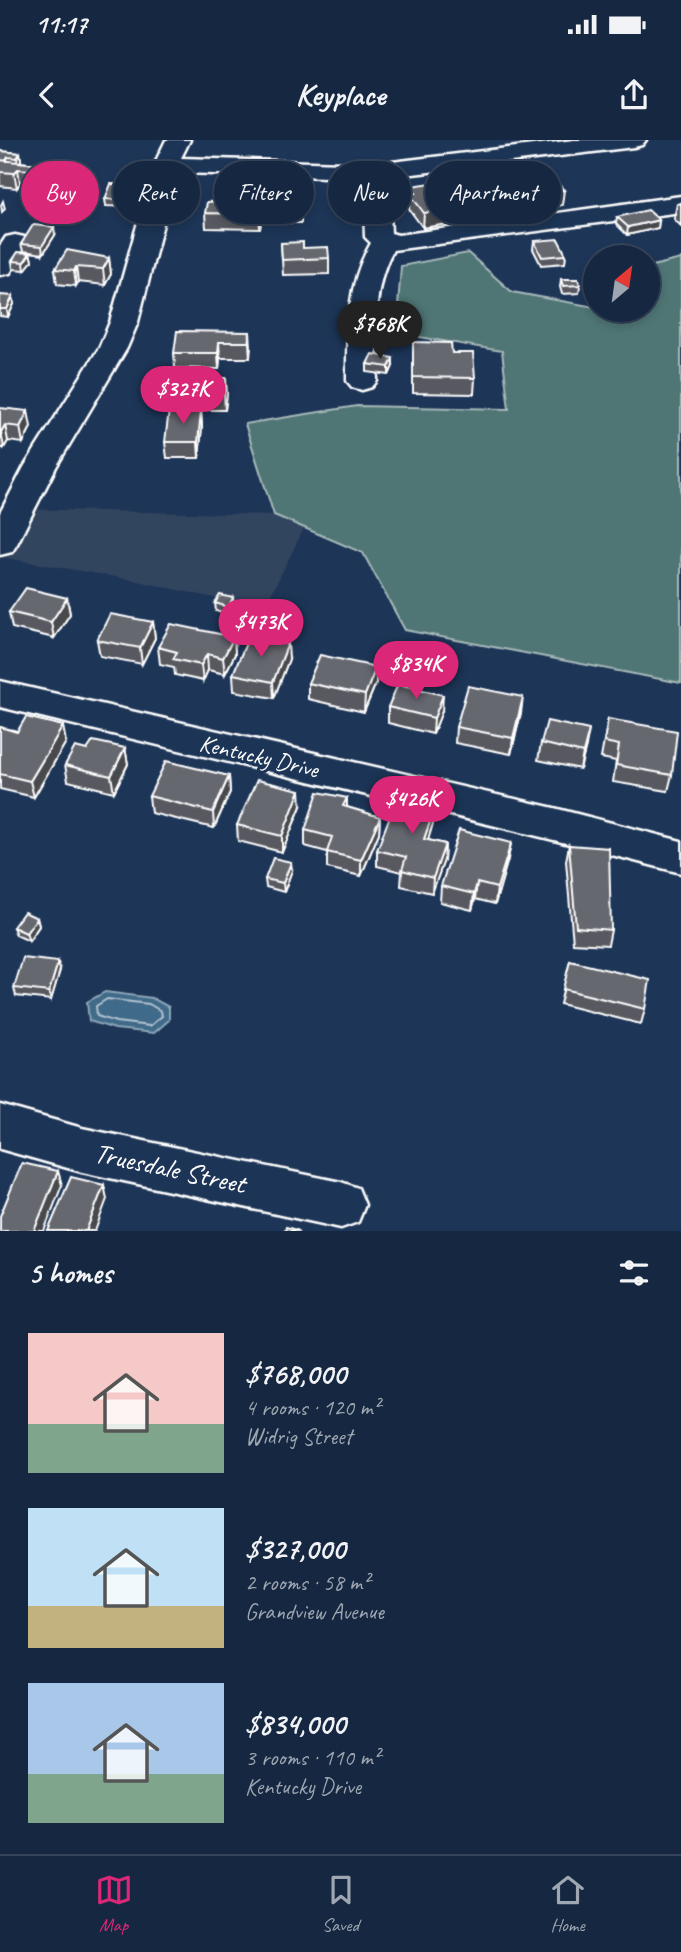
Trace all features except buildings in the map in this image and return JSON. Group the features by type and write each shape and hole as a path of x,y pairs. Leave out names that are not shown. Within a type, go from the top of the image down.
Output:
{"street":[{"path":"411,167 634,140"},
{"path":"0,544 40,467 113,348 124,322 172,153 328,167"},
{"path":"377,224 378,237 397,243 681,204"},
{"path":"362,381 362,321 374,257 386,240"},
{"path":"0,267 15,243"},
{"name":"Kentucky Drive","path":"0,694 554,824 681,857"},
{"name":"Truesdale Street","path":"0,1127 82,1150 341,1205"}],"shaded area":[{"path":"18,509 274,515 304,528 264,609 133,580 0,557 0,544"}],"green space":[{"path":"468,253 512,292 583,305 583,322 660,322 660,264 681,259 681,683 405,630 363,553 274,515 245,424 357,406 509,409 502,351 396,333 401,266"}],"water":[{"path":"105,992 152,998 169,1007 169,1020 154,1033 115,1029 89,1021 87,1002"}]}
